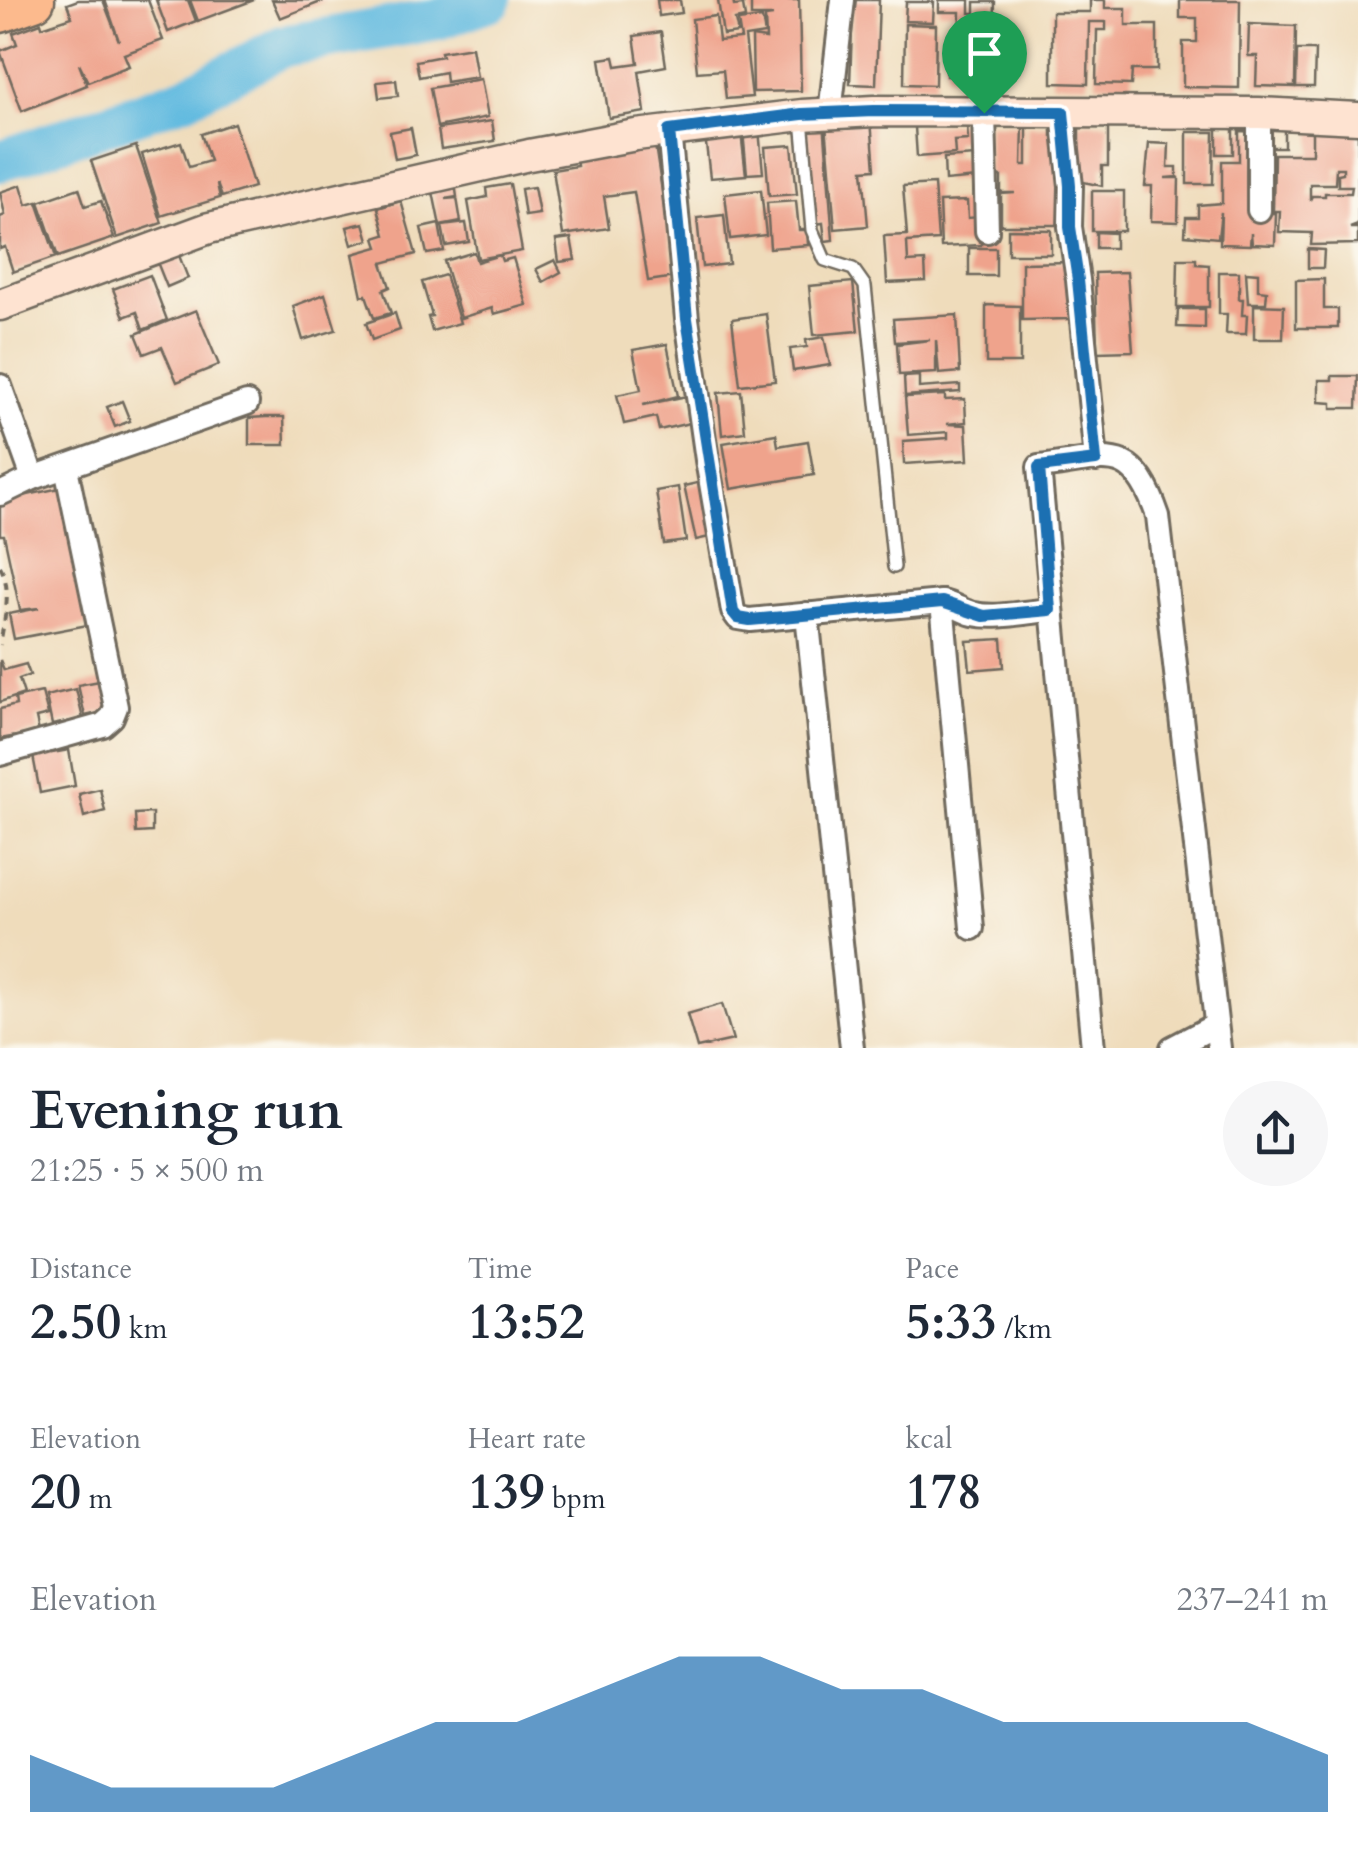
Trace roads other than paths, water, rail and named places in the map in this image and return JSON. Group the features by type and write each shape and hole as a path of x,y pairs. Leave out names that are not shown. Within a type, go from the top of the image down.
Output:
{"highway":[{"path":"0,12 34,0"}],"street":[{"path":"816,114 842,0"},
{"path":"1063,112 1070,227 1096,460"},
{"path":"984,113 987,231"},
{"path":"1259,113 1259,210"},
{"path":"0,305 208,228 528,155 669,131 816,114 1259,113 1358,118"},
{"path":"669,131 687,319 733,612 738,618 750,620 942,602 984,616 1050,610"},
{"path":"0,386 33,478"},
{"path":"0,494 33,478 247,404"},
{"path":"1093,1048 1039,467 1114,458 1132,467 1146,482 1158,516 1218,1036 1172,1048"},
{"path":"0,754 103,725 116,707 66,468"},
{"path":"942,602 972,928"},
{"path":"807,614 852,1048"}],"lane":[{"path":"816,114 812,230 825,260 853,269 865,286 894,568"}],"waterway":[{"path":"0,161 187,96 283,46 438,19 491,0"}]}
